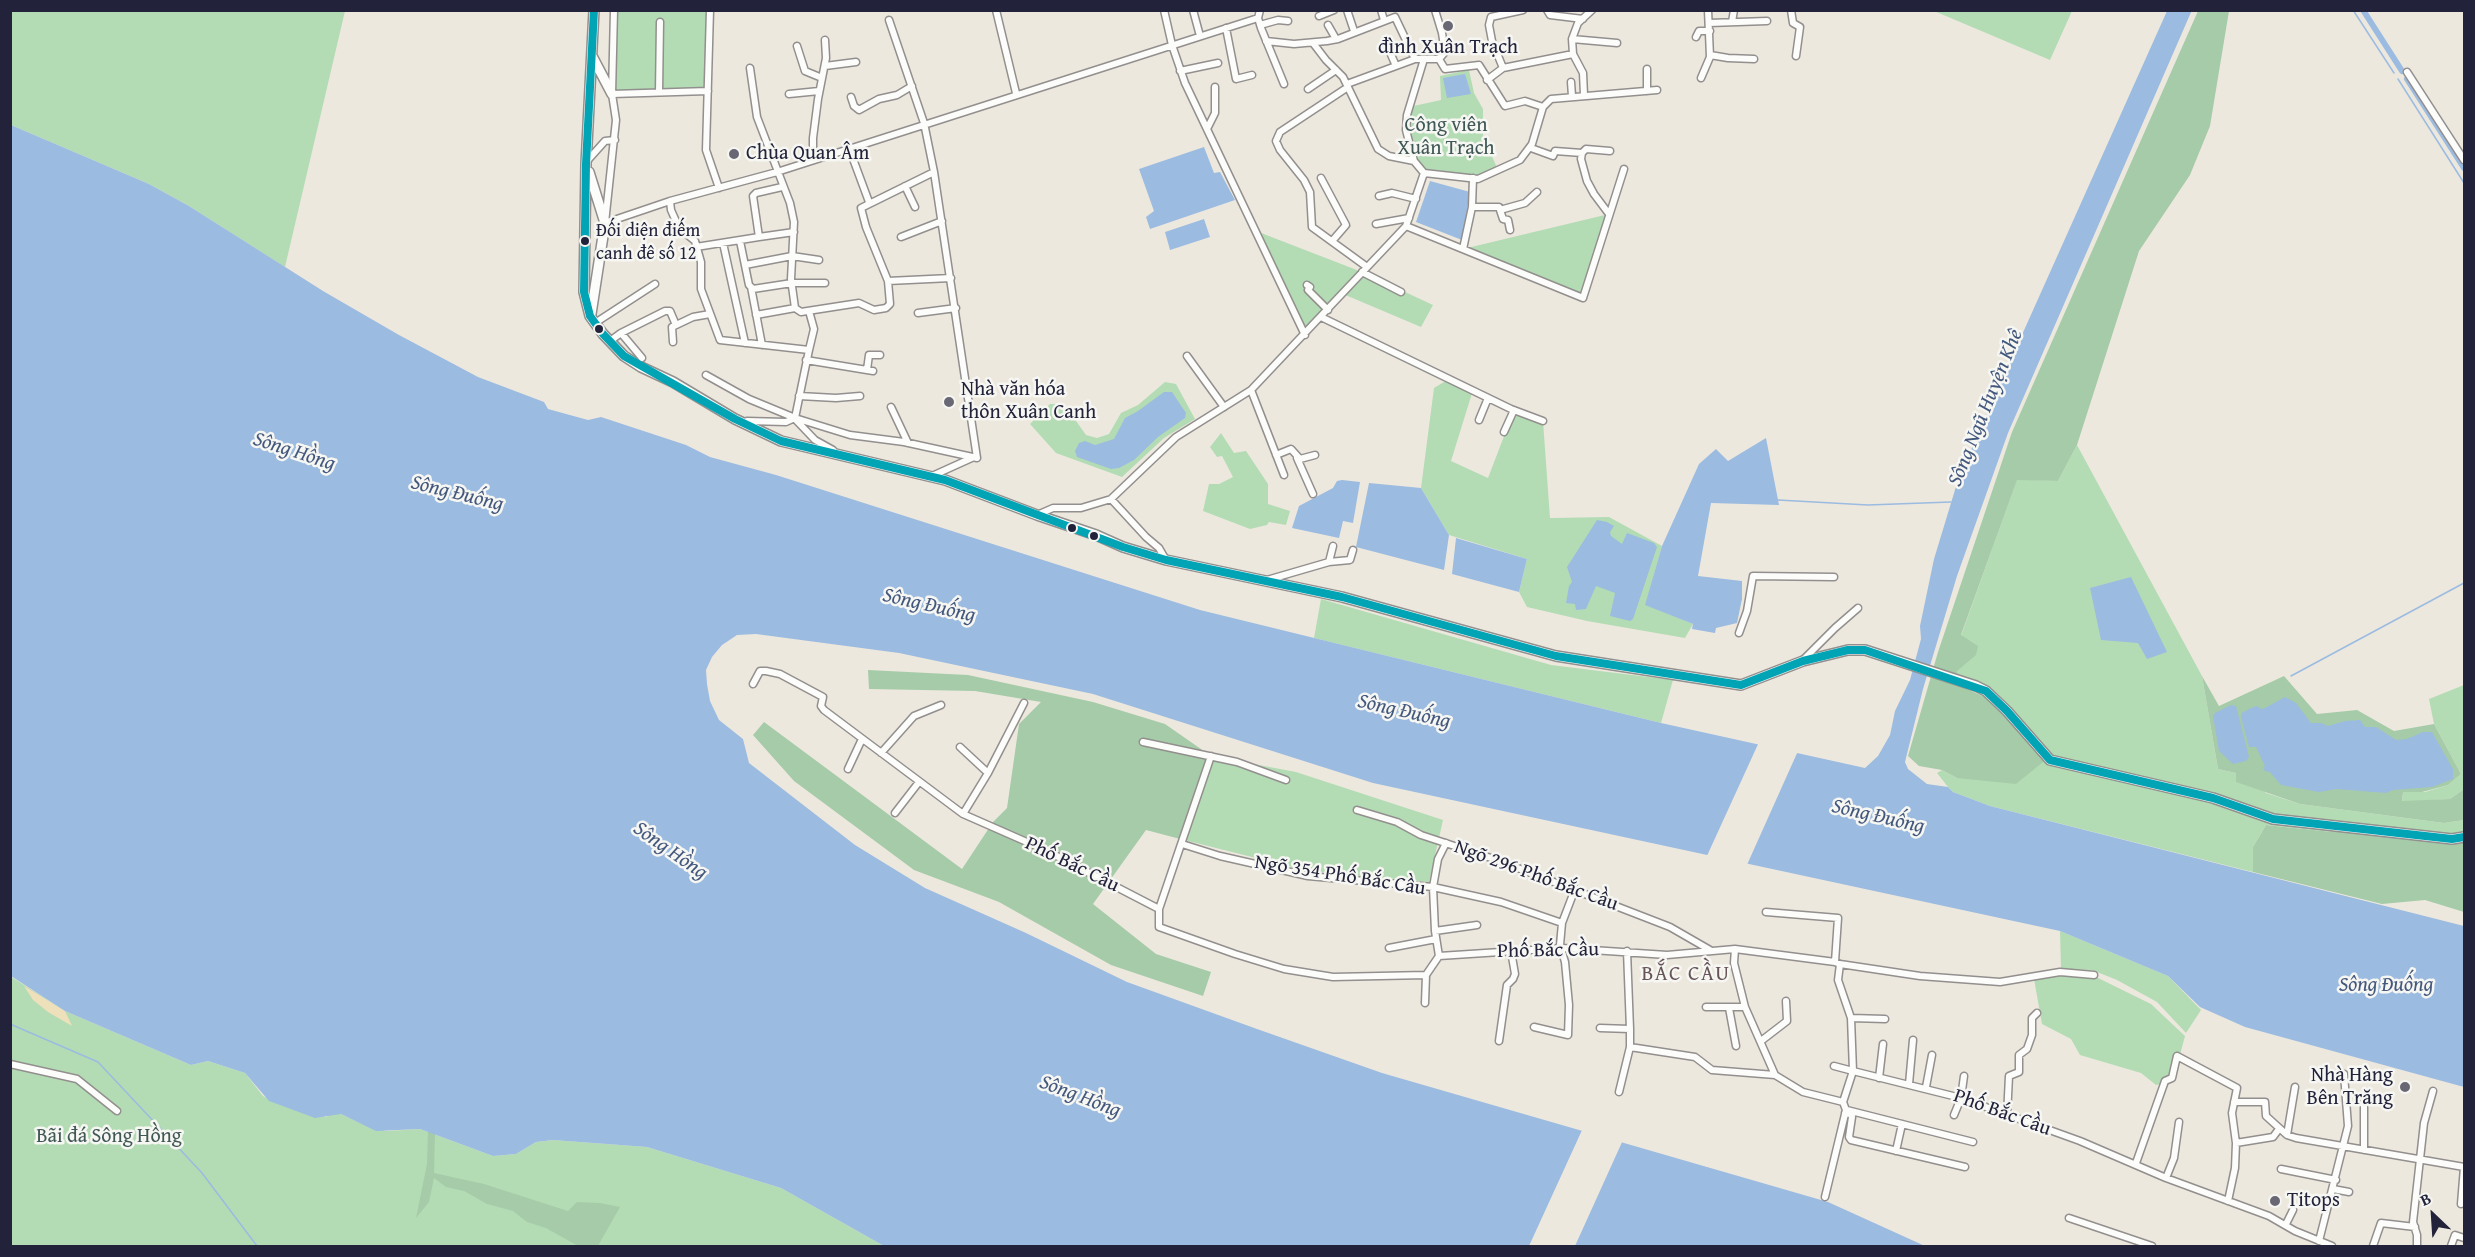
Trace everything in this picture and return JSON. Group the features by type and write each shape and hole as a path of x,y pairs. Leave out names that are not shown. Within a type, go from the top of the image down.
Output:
{"main road":[{"path":"594,10 586,163 584,292 593,319 624,356 640,367 673,382 735,418 781,441 931,476 1096,535 1123,548 1166,560 1342,597 1556,656 1741,685 1803,661 1848,650 1865,651 1986,691 2050,760 2213,798 2273,819 2452,839 2464,837"},
{"path":"591,54 612,94"},
{"path":"586,163 605,224 593,319"}],"street":[{"path":"614,10 612,94 616,120 605,224 670,201 777,172 1016,93 1226,28 1260,18 1288,21"},
{"path":"710,10 706,150 719,188"},
{"path":"996,10 1016,93"},
{"path":"1164,10 1180,70 1305,335"},
{"path":"1193,10 1200,36"},
{"path":"1319,16 1334,10"},
{"path":"1347,10 1354,31"},
{"path":"1381,10 1384,20"},
{"path":"1401,292 1365,270 1333,240 1312,227 1310,192 1276,141 1280,132 1348,86 1414,59 1438,59 1445,52 1435,10"},
{"path":"1503,68 1492,41 1489,25 1491,17 1523,10"},
{"path":"1547,10 1550,15 1583,19"},
{"path":"1584,95 1582,73 1573,54 1572,39 1578,23 1592,10"},
{"path":"1700,10 1708,11 1710,31 1710,55 1701,78"},
{"path":"1732,22 1734,10"},
{"path":"1791,10 1792,23 1800,27 1796,56"},
{"path":"1260,18 1266,41 1284,84"},
{"path":"1266,41 1313,43 1336,39 1384,20 1396,18 1414,59"},
{"path":"889,20 924,123 934,172 977,458 974,457 931,476"},
{"path":"1709,23 1767,21"},
{"path":"659,92 660,22"},
{"path":"1328,25 1336,39"},
{"path":"1226,28 1236,79 1252,75"},
{"path":"1696,38 1699,31 1710,31"},
{"path":"1572,39 1617,43"},
{"path":"813,160 813,138 819,91 825,66 825,40"},
{"path":"1313,43 1348,86 1378,149 1389,156 1414,161"},
{"path":"797,46 805,71 822,78"},
{"path":"1389,50 1396,66"},
{"path":"1487,80 1503,68 1573,54"},
{"path":"1710,55 1754,59"},
{"path":"1424,58 1407,115 1407,143 1414,161 1425,173 1478,179 1520,160 1531,148 1543,108 1551,99 1658,90"},
{"path":"1438,59 1445,69 1479,65 1505,106 1525,101 1543,108"},
{"path":"825,66 856,62"},
{"path":"1180,70 1218,63"},
{"path":"750,69 757,117 790,203 794,222 792,283 795,308"},
{"path":"1647,69 1647,91"},
{"path":"1308,88 1336,70"},
{"path":"2407,72 2464,160"},
{"path":"1570,82 1572,96"},
{"path":"851,98 854,106 859,110 879,99 897,95 912,86"},
{"path":"1208,129 1215,113 1215,87"},
{"path":"612,94 708,91"},
{"path":"789,94 819,91"},
{"path":"586,163 605,141 615,140"},
{"path":"849,148 869,202"},
{"path":"1531,148 1553,156 1555,151 1582,153 1589,149 1610,151"},
{"path":"1582,153 1582,168 1587,181 1597,200 1610,214"},
{"path":"1406,226 1583,298 1624,169"},
{"path":"756,315 795,308 801,312 859,303 874,309 886,308 890,304 888,281 866,227 861,208 869,202 934,172"},
{"path":"1037,515 1053,508 1081,508 1111,499 1176,437 1251,390 1406,226 1425,173"},
{"path":"1321,178 1346,225 1333,240"},
{"path":"1463,249 1472,207 1473,178"},
{"path":"744,181 754,194 759,237"},
{"path":"905,186 915,207"},
{"path":"754,194 782,187"},
{"path":"1500,210 1525,203 1537,192"},
{"path":"1379,196 1392,193 1416,199"},
{"path":"670,201 671,210 679,228 695,242 701,262 701,289 720,340 808,350"},
{"path":"1472,207 1496,206 1503,219 1508,220 1510,230"},
{"path":"1376,224 1409,218"},
{"path":"902,237 942,221"},
{"path":"696,247 794,232"},
{"path":"740,241 762,345"},
{"path":"723,243 745,343"},
{"path":"745,265 792,256 819,260"},
{"path":"888,281 951,278"},
{"path":"751,287 825,283"},
{"path":"593,319 655,284"},
{"path":"1307,285 1310,287 1308,290 1328,310"},
{"path":"918,314 956,308"},
{"path":"610,341 665,311 670,311 676,325"},
{"path":"795,418 814,328 809,311"},
{"path":"673,342 672,327 710,314"},
{"path":"1321,317 1488,398 1543,421"},
{"path":"621,333 642,358"},
{"path":"806,360 870,370 869,355 880,355"},
{"path":"1188,356 1224,407"},
{"path":"706,375 749,399 795,418 850,435 908,443 974,457"},
{"path":"1251,390 1284,475"},
{"path":"799,396 836,398 860,396"},
{"path":"1479,420 1488,398"},
{"path":"891,407 908,443"},
{"path":"1504,432 1514,410"},
{"path":"735,418 768,423 786,422 795,418"},
{"path":"795,418 815,440 839,454"},
{"path":"1276,455 1291,449 1297,457 1313,494"},
{"path":"1297,457 1300,459 1315,455"},
{"path":"1111,499 1159,548 1166,560"},
{"path":"1329,562 1333,546"},
{"path":"1266,580 1329,562 1350,560 1353,550"},
{"path":"1739,633 1753,576 1834,577"},
{"path":"1803,661 1858,608"},
{"name":"Phố Bắc Cầu","path":"753,684 760,671 780,675 823,697 821,706 824,710 963,814 1045,850 1159,909"},
{"path":"963,814 988,773 1024,703"},
{"path":"881,753 914,716 941,705"},
{"path":"848,770 862,739"},
{"path":"1143,742 1237,762 1286,780"},
{"path":"960,747 988,773"},
{"path":"1211,756 1159,909 1158,927 1284,969 1333,977 1426,975"},
{"path":"895,813 919,782"},
{"name":"Ngõ 296 Phố Bắc Cầu","path":"1357,810 1397,822 1414,832 1575,889 1670,927 1711,950"},
{"path":"1446,843 1438,859 1433,887 1501,902 1562,923"},
{"name":"Ngõ 354 Phố Bắc Cầu","path":"1182,844 1220,856 1308,876 1433,887 1439,957"},
{"path":"1534,1027 1568,1035 1569,1005 1562,948 1562,923 1575,889"},
{"path":"1766,912 1838,918 1838,980 1851,1018 1853,1071 1843,1102 1846,1112 1825,1197"},
{"path":"1389,948 1477,925"},
{"name":"Phố Bắc Cầu","path":"1439,957 1562,948 1666,954 1735,949 1920,976 2000,982 2060,972 2094,975"},
{"path":"1735,949 1734,963 1744,1007 1775,1075"},
{"path":"1499,1041 1507,985 1514,976 1510,951"},
{"path":"1619,1092 1630,1047 1627,951"},
{"path":"1425,1003 1426,975 1439,957"},
{"path":"1761,1041 1787,1021 1786,1000"},
{"path":"1706,1007 1744,1007"},
{"path":"1729,1008 1736,1046"},
{"path":"2007,1116 2009,1076 2019,1072 2019,1055 2027,1050 2032,1035 2032,1018 2037,1013"},
{"path":"1851,1018 1885,1019"},
{"path":"1600,1028 1630,1029"},
{"path":"1909,1084 1913,1040"},
{"path":"1879,1078 1882,1044"},
{"path":"1630,1047 1695,1057 1712,1070 1775,1075 1803,1092 1843,1102"},
{"path":"1926,1087 1932,1055"},
{"path":"2136,1163 2165,1081 2172,1078 2177,1056 2237,1088 2232,1113 2236,1143 2235,1168 2228,1201"},
{"path":"10,1064 77,1079 117,1111"},
{"name":"Phố Bắc Cầu","path":"1834,1066 1926,1087 2080,1141 2136,1163 2166,1178 2286,1224 2332,1246"},
{"path":"2319,1241 2348,1126 2343,1074"},
{"path":"1954,1115 1961,1098 1964,1076"},
{"path":"2287,1134 2295,1087"},
{"path":"2417,1246 2413,1222 2424,1123 2433,1091"},
{"path":"2234,1102 2265,1102 2266,1116 2287,1134 2464,1167 2462,1204"},
{"path":"2364,1102 2364,1150"},
{"path":"1846,1112 1973,1142"},
{"path":"1846,1112 1852,1117 1849,1137 1851,1140 1965,1167"},
{"path":"2166,1178 2174,1158 2179,1122"},
{"path":"1896,1150 1902,1124"},
{"path":"2236,1143 2273,1137 2278,1128"},
{"path":"2281,1168 2336,1180"},
{"path":"2333,1189 2349,1192"},
{"path":"2286,1224 2293,1210"},
{"path":"2069,1218 2152,1246"},
{"path":"2373,1246 2381,1222 2415,1227"},
{"path":"2451,1246 2455,1235 2464,1238"}],"green space":[{"path":"11,11 345,11 285,267 189,206 149,184 11,125"},
{"path":"614,11 710,11 708,91 612,94"},
{"path":"1934,11 2072,11 2050,60"},
{"path":"2198,11 2229,11 2210,126 2190,175 2139,251 2077,445 2058,481 2017,480 1961,635 1978,646 1976,655 1957,671 1956,684 1989,699 2048,758 2016,784 1957,778 1942,770 1919,766 1908,756 1938,652 2012,432"},
{"name":"Công viên Xuân Trạch","path":"1469,70 1474,93 1483,109 1483,136 1498,170 1478,179 1424,173 1414,161 1407,143 1409,107 1441,100 1440,76"},
{"path":"1609,214 1583,298 1463,249"},
{"path":"1256,231 1362,272 1433,305 1421,327 1343,294 1305,335"},
{"path":"1449,379 1473,390 1451,461 1488,478 1514,410 1543,421 1550,518 1609,517 1662,546 1646,604 1693,624 1685,638 1587,621 1527,607 1519,592 1527,559 1449,535 1421,488 1434,388"},
{"path":"1165,382 1176,384 1195,419 1164,438 1122,477 1056,453 1030,424 1050,404 1064,404 1086,435 1097,438 1109,434 1121,413 1138,405"},
{"path":"1221,433 1234,453 1246,451 1268,484 1268,504 1290,511 1286,525 1269,522 1267,525 1250,529 1203,511 1209,484 1219,484 1233,477 1222,456 1217,457 1210,447"},
{"path":"2077,445 2202,676 2218,769 2236,773 2266,793 2300,804 2444,823 2464,820 2464,837 2346,827 2333,832 2266,825 2253,847 2253,872 1990,806 1953,792 1948,787 1937,773 1942,770 1957,778 2034,768 2048,758 1979,693 1955,684 1961,636 2017,479 2058,481"},
{"path":"1321,599 1551,665 1673,680 1661,723 1314,638"},
{"path":"868,670 968,675 1093,702 1165,724 1211,756 1184,840 1146,830 1093,904 1156,954 1211,972 1203,996 1111,965 999,902 914,870 794,781 753,735 764,722 962,869 993,822 1007,808 1019,724 1041,702 975,691 869,689"},
{"path":"2202,676 2219,706 2284,676 2317,714 2357,710 2394,731 2434,724 2461,774 2448,785 2422,792 2403,792 2402,801 2450,799 2464,789 2464,820 2444,823 2300,804 2236,782 2236,773 2218,769"},
{"path":"2464,685 2464,789 2450,799 2402,802 2403,792 2425,792 2448,785 2461,774 2434,724 2429,699"},
{"path":"1211,756 1296,772 1443,820 1429,882 1308,871 1184,840"},
{"path":"2266,825 2332,832 2346,827 2464,837 2464,912 2425,900 2382,904 2253,872 2253,847"},
{"path":"2060,931 2168,976 2201,1010 2186,1033 2157,1002 2117,980 2092,970 2061,969"},
{"path":"2059,974 2094,976 2151,1004 2185,1036 2173,1081 2156,1085 2141,1073 2080,1055 2071,1039 2042,1024 2034,979"},
{"name":"Bãi đá Sông Hồng","path":"10,976 65,1011 191,1065 208,1061 245,1073 263,1096 278,1104 326,1117 331,1114 341,1114 386,1131 420,1129 493,1156 516,1154 536,1142 553,1140 647,1147 781,1188 884,1246 11,1246"},
{"path":"428,1131 435,1134 434,1173 484,1184 568,1211 577,1202 620,1207 598,1246 578,1246 546,1228 527,1222 513,1211 487,1204 464,1191 446,1187 434,1178 429,1202 416,1218 427,1164"}],"sand":[{"path":"24,986 65,1011 72,1026 33,1000"}],"water":[{"path":"2192,10 2008,433 1957,576 1923,689 1905,762 1908,769 1927,784 1948,787 1953,792 1990,806 2464,926 2464,1087 2245,1027 2200,1007 2168,976 2060,931 1373,783 1093,694 899,653 756,634 737,635 722,645 712,657 706,670 710,701 719,720 743,739 749,763 855,845 925,888 1026,933 1127,982 1257,1029 1382,1073 1828,1202 1925,1246 884,1246 781,1188 647,1147 553,1140 536,1142 516,1154 493,1156 420,1129 376,1131 341,1114 315,1118 269,1101 245,1073 208,1061 191,1065 65,1011 11,976 11,125 149,184 189,206 323,291 399,335 478,377 544,402 548,409 588,420 601,417 686,445 710,457 776,475 1200,610 1661,723 1865,768 1878,756 1890,735 1895,711 1910,680 1921,639 1920,626 1934,559 1958,480 2167,11"},
{"path":"1465,74 1471,94 1447,98 1443,78"},
{"path":"1204,147 1214,173 1220,172 1235,200 1150,229 1146,217 1154,211 1139,169"},
{"path":"1430,181 1470,192 1462,240 1416,222"},
{"path":"1204,219 1210,237 1170,250 1165,232"},
{"path":"1164,392 1172,392 1186,413 1185,418 1158,437 1134,460 1119,468 1111,469 1077,457 1075,451 1079,443 1085,441 1095,445 1114,439 1125,418"},
{"path":"1766,438 1779,505 1711,503 1698,576 1742,581 1742,599 1737,623 1716,628 1715,633 1692,629 1693,624 1645,605 1662,546 1699,464 1716,449 1728,461"},
{"path":"1337,481 1360,482 1353,523 1343,521 1339,538 1292,528 1299,506 1333,488"},
{"path":"1369,483 1421,488 1449,535 1444,570 1356,547"},
{"path":"1597,520 1614,526 1610,532 1611,536 1622,544 1627,533 1654,543 1657,547 1633,619 1630,621 1610,616 1615,593 1596,586 1586,609 1576,610 1575,604 1566,603 1572,582 1567,567"},
{"path":"1456,538 1527,559 1519,592 1452,574"},
{"path":"2131,577 2167,652 2147,659 2138,643 2101,640 2090,588"},
{"path":"2285,697 2296,703 2311,723 2328,726 2360,720 2365,727 2376,727 2396,740 2407,739 2423,732 2432,732 2453,769 2453,779 2432,787 2393,790 2386,793 2336,789 2319,792 2281,785 2270,772 2263,768 2265,766 2256,747 2249,747 2241,717 2242,713 2251,708 2257,706 2261,709 2265,708"},
{"path":"2231,705 2236,706 2249,757 2246,761 2233,764 2219,751 2213,716"}],"pier":[{"path":"1759,742 1798,751 1746,867 1706,858"},
{"path":"1583,1128 1623,1140 1575,1246 1529,1246"}],"waterway":[{"path":"2353,10 2394,73"},
{"path":"2363,10 2402,71"},
{"path":"2398,79 2464,183"},
{"path":"2407,79 2464,168"},
{"path":"1778,500 1868,505 1951,502"},
{"path":"2291,676 2464,583"},
{"path":"10,1024 98,1062 202,1173 257,1246"}],"transit line":[{"path":"594,10 586,164 584,292 590,316 624,356 735,419 781,441 945,480 1123,547 1166,560 1342,597 1556,656 1741,685 1803,661 1848,650 1865,650 1986,691 2050,760 2213,798 2273,819 2452,839 2464,837"}],"place":[{"name":"đình Xuân Trạch","path":"1448,26"},
{"name":"Chùa Quan Âm","path":"734,154"},
{"name":"Đối diện điếm canh đê số 12","path":"585,241"},
{"name":"Nhà văn hóa thôn Xuân Canh","path":"949,402"},
{"name":"Nhà Hàng Bên Trăng","path":"2405,1087"},
{"name":"Titops","path":"2275,1201"}],"district":[{"name":"BẮC CẦU","path":"1686,975"}],"water label":[{"name":"Sông Ngũ Huyện Khê","path":"1986,408"},
{"name":"Sông Hồng","path":"294,452"},
{"name":"Sông Đuống","path":"457,494"},
{"name":"Sông Đuống","path":"929,606"},
{"name":"Sông Đuống","path":"1404,712"},
{"name":"Sông Đuống","path":"1878,817"},
{"name":"Sông Hồng","path":"670,851"},
{"name":"Sông Đuống","path":"2386,986"},
{"name":"Sông Hồng","path":"1080,1097"}]}
